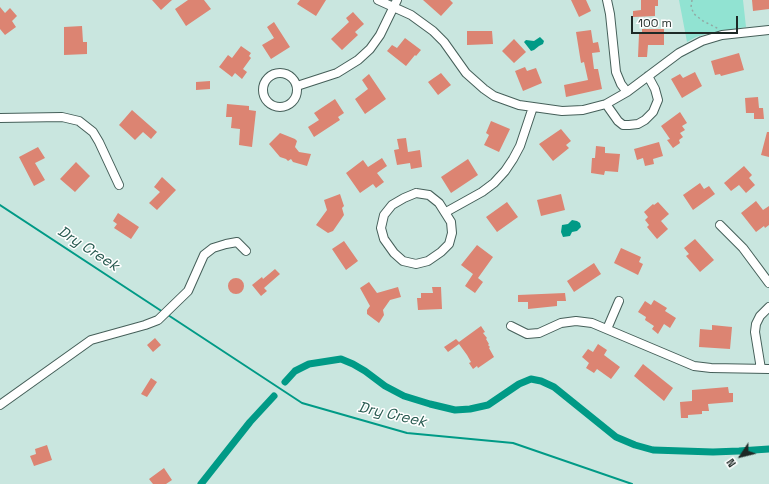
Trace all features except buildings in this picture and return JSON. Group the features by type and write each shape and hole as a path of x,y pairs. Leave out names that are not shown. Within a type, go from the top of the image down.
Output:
{"street":[{"path":"378,0 395,3 434,31 444,42 466,73 484,89 507,102 562,111 594,108 606,104 627,92 679,53 702,40 769,30"},
{"path":"607,0 610,14 616,72 621,84 627,92"},
{"path":"297,86 337,73 358,60 370,49 380,36 395,3"},
{"path":"280,73 291,77 297,86 296,98 293,102 283,108 277,108 267,102 263,92 263,86 270,76 280,73"},
{"path":"606,104 618,121 623,125 629,126 638,124 645,120 653,112 658,100 648,76"},
{"path":"446,212 482,192 505,171 520,146 533,107"},
{"path":"0,118 62,117 79,121 93,132 100,142 119,185"},
{"path":"416,193 429,195 439,203 446,212 451,222 452,233 448,244 441,252 428,261 416,264 403,261 394,253 384,239 382,228 384,215 392,206 404,198 416,193"},
{"path":"720,225 743,248 769,283"},
{"path":"0,405 91,340 158,320 188,291 204,255 212,248 237,242 246,251"},
{"path":"607,329 619,301"},
{"path":"510,326 527,334 539,333 561,324 576,321 592,323 694,366 711,368 765,369 755,332 756,324 760,316 769,307"}],"path":[{"path":"692,0 691,7 694,14 700,20 718,28 722,36"}],"shaded area":[{"path":"679,0 743,0 746,27 706,34 687,42"},
{"path":"540,37 544,41 543,44 531,51 524,42 526,40 534,41"},
{"path":"572,220 580,223 581,227 577,231 572,232 570,236 563,237 561,232 562,225 568,224"}],"waterway":[{"name":"Dry Creek","path":"0,205 163,312"},
{"name":"Dry Creek","path":"168,315 302,403 407,433 513,443 632,484"},
{"path":"285,382 295,371 309,364 341,359 365,371 385,386 404,396 455,410 470,409 488,405 519,384 531,379 541,381 554,387 616,437 635,445 653,450 713,452 769,449"},
{"path":"201,484 250,422 274,396"}]}
